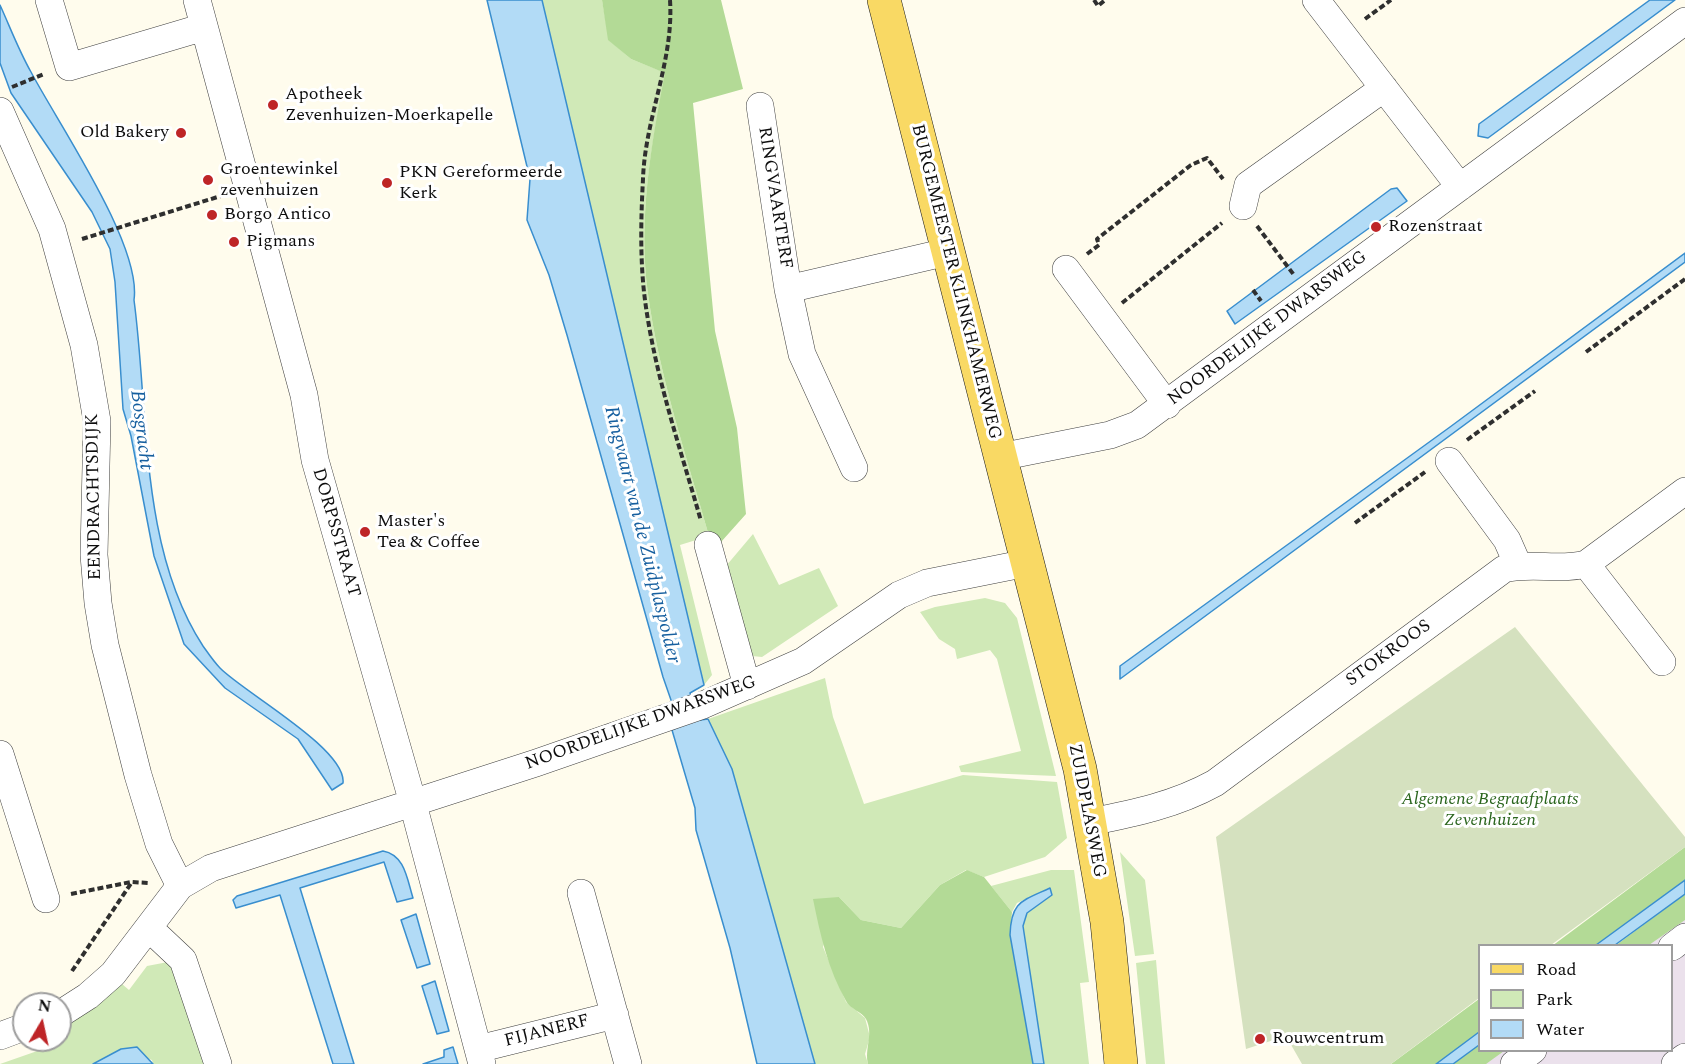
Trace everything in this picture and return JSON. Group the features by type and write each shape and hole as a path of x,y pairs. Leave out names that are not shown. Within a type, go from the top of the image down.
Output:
{"main road":[{"name":"BURGEMEESTER KLINKHAMERWEG","path":"884,0 1027,563"},
{"name":"ZUIDPLASWEG","path":"1027,563 1080,769 1090,822 1107,922 1121,1064"}],"street":[{"path":"49,0 69,67 204,27"},
{"name":"DORPSSTRAAT","path":"197,0 304,395 315,460 480,1057"},
{"path":"1316,0 1460,187"},
{"name":"NOORDELIJKE DWARSWEG","path":"1000,457 1127,430 1167,405 1685,21"},
{"path":"1243,206 1248,185 1384,88"},
{"name":"EENDRACHTSDIJK","path":"1,101 52,229 84,345 97,421 94,555 104,635 138,775 159,844 180,886"},
{"name":"RINGVAARTERF","path":"760,106 788,289 802,354 854,468"},
{"name":"RINGVAARTERF","path":"788,289 947,252"},
{"path":"1066,269 1167,405"},
{"path":"1449,461 1507,540 1518,565"},
{"path":"1662,662 1586,564 1685,491"},
{"path":"708,545 747,686"},
{"name":"NOORDELIJKE DWARSWEG","path":"180,886 211,867 536,763 702,705 803,662 899,595 927,583 1027,563"},
{"name":"STOKROOS","path":"1090,822 1172,804 1215,783 1504,568 1518,565 1572,568 1586,564"},
{"path":"0,754 46,899"},
{"path":"72,1006 88,996 113,974 180,886"},
{"name":"FIJANERF","path":"581,893 628,1064"},
{"path":"149,928 183,960 218,1064"},
{"name":"FIJANERF","path":"480,1057 615,1015"},
{"path":"1514,1064 1530,1052"},
{"path":"1675,1064 1685,1057"}],"path":[{"path":"670,0 671,18 667,52 643,177 644,293 668,401 708,545"},
{"path":"1094,0 1098,6 1106,0"},
{"path":"1,101 41,75"},
{"path":"1066,269 1099,245 1097,239 1191,165 1207,158 1287,266"},
{"path":"101,234 248,188"},
{"path":"1103,318 1243,206"},
{"path":"1586,352 1685,279"},
{"path":"68,977 132,882"},
{"path":"46,899 132,882 180,886"}],"shaded area":[{"path":"1685,899 1685,1064 1474,1064 1491,1052 1673,1052 1673,944 1627,944"}],"green space":[{"path":"542,0 602,0 609,40 631,59 666,73 655,127 648,182 644,238 645,266 659,355 709,536 680,545 712,675 704,685"},
{"path":"602,0 721,0 743,89 693,103 715,331 737,428 746,514 721,542 709,536 666,386 648,294 644,238 645,210 655,127 665,73 631,59 608,40"},
{"path":"753,534 779,585 819,568 838,606 762,657 752,656 726,566"},
{"path":"985,598 1005,603 1017,618 1056,776 961,772 959,766 1021,751 997,659 990,650 957,659 955,649 939,639 920,612"},
{"name":"Algemene Begraafplaats Zevenhuizen","path":"1515,627 1685,837 1685,847 1552,944 1478,944 1478,999 1391,1064 1302,1064 1286,1036 1246,1049 1216,837"},
{"path":"825,678 833,717 864,804 963,775 1057,782 1067,838 1045,857 984,877 966,870 940,885 901,928 861,920 839,897 823,947 846,1002 865,1018 870,1037 865,1054 868,1064 815,1064 732,769 708,719"},
{"path":"1685,847 1685,880 1597,944 1555,944"},
{"path":"1120,852 1145,880 1154,954 1135,956"},
{"path":"967,870 984,877 1012,912 1010,935 1033,1064 868,1064 869,1030 866,1019 848,1004 834,976 813,899 839,897 861,920 901,928 940,885"},
{"path":"1051,870 1074,870 1089,982 1080,983 1089,1064 1044,1064 1023,926 1027,913 1052,895 1050,888 1017,903 1012,912 991,886"},
{"path":"1685,894 1685,920 1650,944 1618,944"},
{"path":"1156,960 1165,1064 1146,1064 1136,963"},
{"path":"168,962 179,971 208,1064 153,1064 152,1060 121,1049 93,1064 0,1064 34,1052 72,1052 72,1019 122,984 129,990 147,966"},
{"path":"1478,1000 1478,1033 1436,1064 1391,1064"},
{"path":"1478,1046 1478,1052 1503,1052 1486,1064 1453,1064"}],"water":[{"name":"Ringvaart van de Zuidplaspolder","path":"487,0 542,0 704,685 690,693 700,720 708,719 732,769 815,1064 757,1064 730,948 696,830 695,808 672,730 680,726 663,677 549,275 527,220 530,179"},
{"path":"1650,0 1675,0 1488,138 1478,136 1479,124"},
{"name":"Bosgracht","path":"0,5 27,64 96,185 125,249 133,277 150,478 157,523 167,566 182,608 203,646 220,668 292,722 329,754 340,769 343,783 332,790 298,739 225,688 184,644 154,556 131,436 123,409 115,282 110,249 92,212 11,93 0,63"},
{"path":"1397,188 1407,201 1235,324 1227,311 1391,189"},
{"path":"1685,253 1685,262 1120,679 1120,666"},
{"path":"383,851 396,857 401,863 413,898 397,902 384,862 300,888 354,1064 333,1064 280,895 236,908 233,900 237,896"},
{"path":"1685,880 1685,894 1616,944 1597,944"},
{"path":"1050,888 1052,895 1027,913 1023,926 1044,1064 1033,1064 1010,935 1011,924 1013,915 1020,904"},
{"path":"416,914 430,964 417,968 401,920"},
{"path":"435,981 449,1031 437,1034 422,986"},
{"path":"1478,1033 1478,1046 1453,1064 1436,1064"},
{"path":"137,1047 153,1064 93,1064 121,1049"},
{"path":"453,1047 458,1064 423,1064 444,1057 444,1050"}],"place":[{"name":"Apotheek Zevenhuizen-Moerkapelle","path":"273,105"},
{"name":"Old Bakery","path":"181,133"},
{"name":"Groentewinkel zevenhuizen","path":"208,180"},
{"name":"PKN Gereformeerde Kerk","path":"387,183"},
{"name":"Borgo Antico","path":"212,215"},
{"name":"Rozenstraat","path":"1376,227"},
{"name":"Pigmans","path":"234,242"},
{"name":"Master's Tea & Coffee","path":"365,532"},
{"name":"Rouwcentrum","path":"1260,1039"}]}
